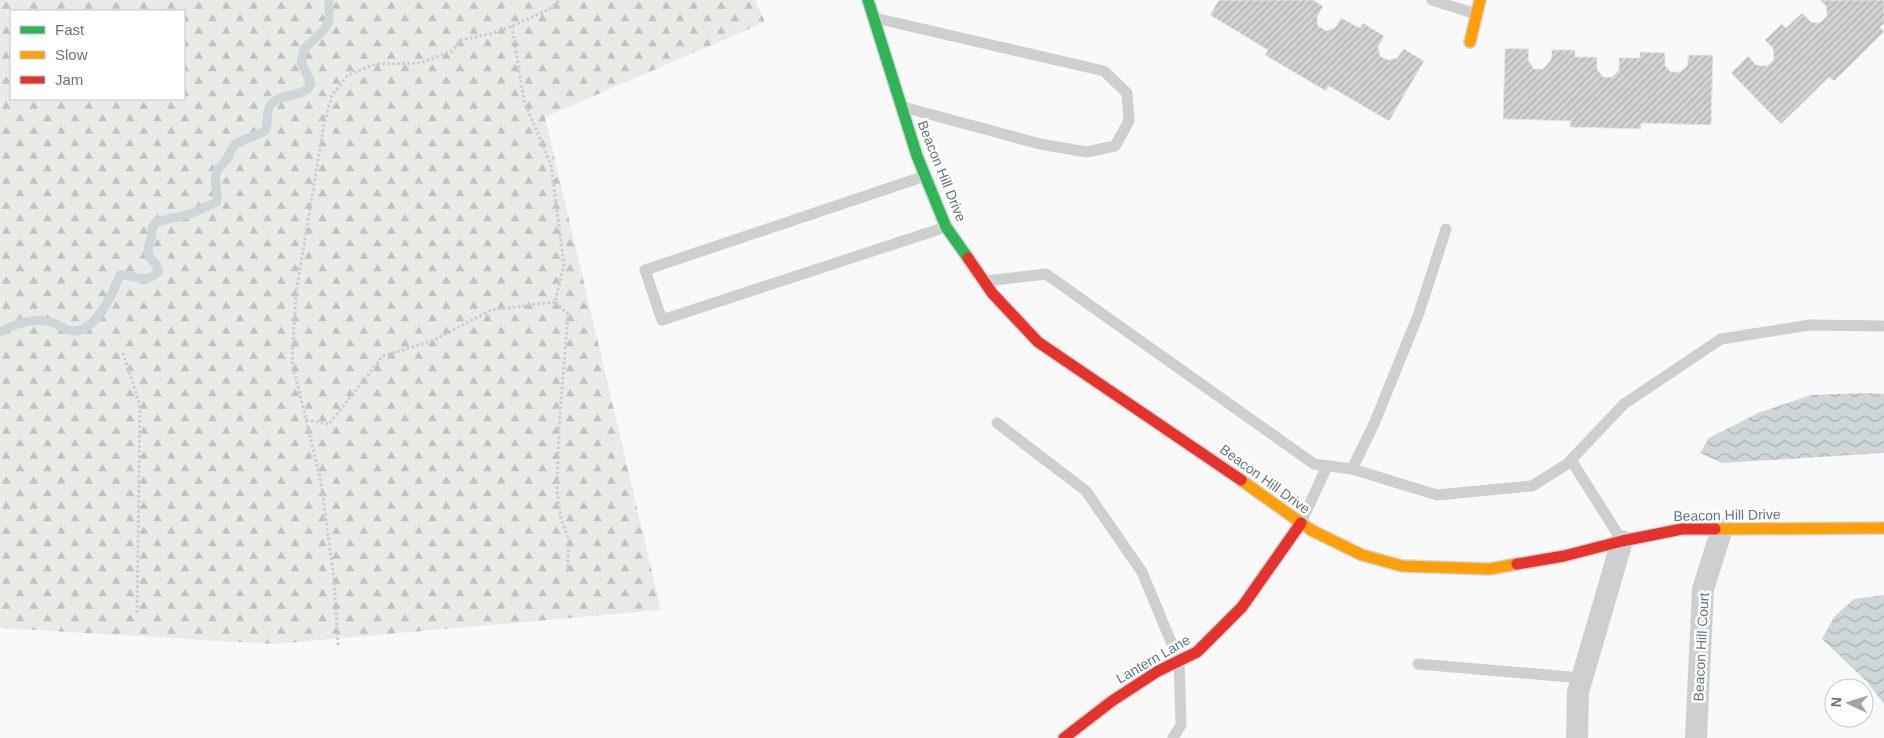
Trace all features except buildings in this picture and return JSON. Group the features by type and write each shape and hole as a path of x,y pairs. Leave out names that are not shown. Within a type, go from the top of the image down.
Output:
{"street":[{"name":"Beacon Hill Drive","path":"868,0 917,156 946,227 992,293 1038,342 1222,466 1311,530 1362,555 1402,566 1490,569 1564,556 1622,541 1682,529 1884,528"},
{"path":"1470,42 1480,0"},
{"name":"Lantern Lane","path":"1064,738 1112,701 1158,671 1197,652 1242,607 1301,523"},
{"name":"Beacon Hill Court","path":"1696,738 1703,589 1722,529"},
{"path":"1577,738 1578,692 1622,541"}],"lane":[{"path":"1432,0 1476,14"},
{"path":"874,18 1104,71 1127,94 1129,121 1115,146 1087,152 1040,144 901,106"},
{"path":"925,176 645,270 662,320 946,227"},
{"path":"1352,470 1374,424 1416,321 1446,229"},
{"path":"984,282 1046,274 1314,464 1352,470 1437,495 1532,486 1571,460 1624,404 1721,339 1810,325 1884,326"},
{"path":"997,423 1086,491 1142,572 1179,661 1181,725 1173,738"},
{"path":"1571,460 1622,541"},
{"path":"1301,523 1327,466"},
{"path":"1418,664 1582,678"}],"path":[{"path":"338,645 334,580 321,482 292,362 296,293 324,124 332,94 348,75 376,64 420,63 452,51 461,40 490,34 548,10 560,0"},
{"path":"512,26 524,101 551,165 564,265 555,302"},
{"path":"306,420 329,424 383,356 434,340 492,310 555,302 568,314 559,426 557,491 560,519 569,540 567,575"},
{"path":"123,353 140,405 137,613"}],"green space":[{"path":"0,0 755,0 765,22 545,117 661,610 275,644 0,628"}],"water":[{"path":"1884,394 1884,453 1722,463 1700,453 1709,438 1758,413 1811,395"},
{"path":"1884,595 1884,704 1874,691 1874,678 1863,678 1822,639 1834,617 1854,599"}],"waterway":[{"path":"0,332 18,324 38,320 51,322 70,331 81,330 89,325 102,310 120,275 145,279 159,271 148,253 152,228 156,222 190,214 217,202 216,174 228,158 232,148 239,142 265,131 268,111 272,103 281,98 303,92 309,87 311,83 301,62 304,49 324,30 329,20 329,0"}],"traffic: fast":[{"path":"868,0 917,156 946,227 968,258"}],"traffic: slow":[{"path":"1470,42 1480,0"},
{"path":"1241,480 1311,530 1362,555 1402,566 1490,569 1517,564"},
{"path":"1715,529 1884,528"}],"traffic: jam":[{"path":"968,258 992,293 1038,342 1241,480"},
{"path":"1064,738 1112,701 1158,671 1197,652 1242,607 1301,523"},
{"path":"1517,564 1564,556 1622,541 1682,529 1715,529"}]}
